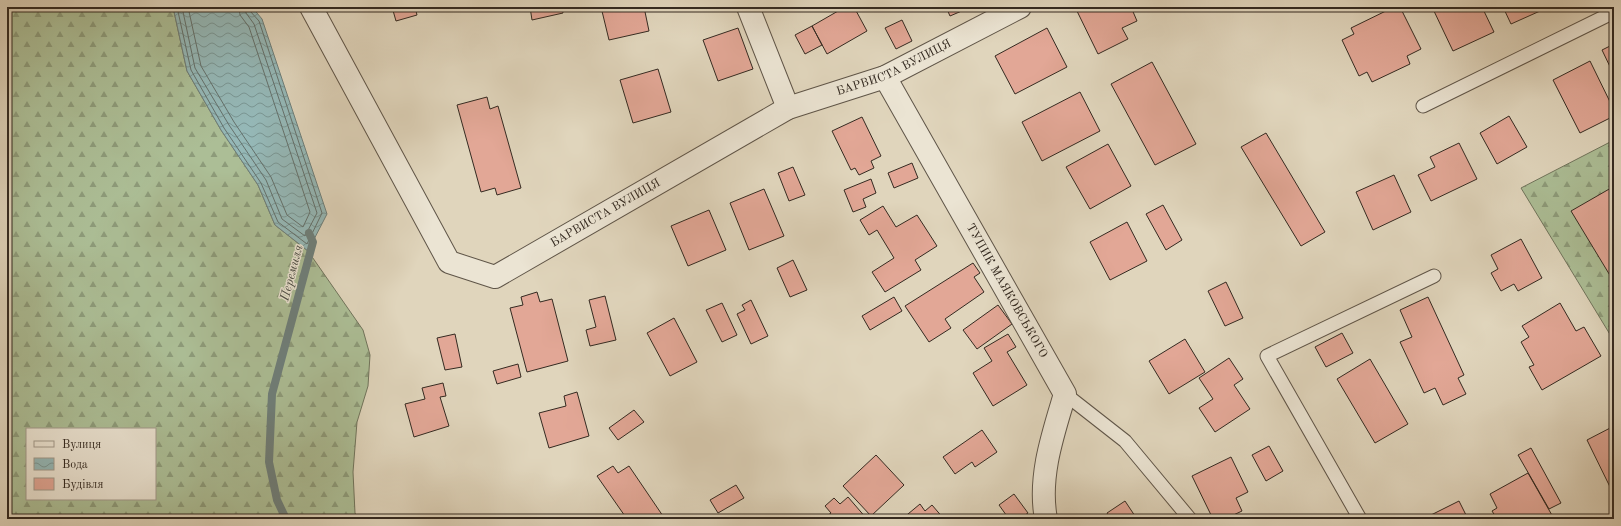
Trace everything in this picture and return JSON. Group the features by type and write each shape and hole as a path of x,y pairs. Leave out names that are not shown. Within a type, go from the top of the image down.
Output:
{"street":[{"name":"БАРВИСТА ВУЛИЦЯ","path":"311,7 449,262 495,277 788,108 885,77 1020,7"},
{"path":"748,7 788,108"},
{"name":"ТУПИК МАЯКОВСЬКОГО","path":"885,77 1065,394"},
{"path":"1046,519 1044,475 1052,436 1065,394"}],"lane":[{"path":"1423,106 1614,12"},
{"path":"1360,519 1268,356 1434,276"},
{"path":"1065,394 1125,441 1190,519"}],"green space":[{"path":"7,7 173,7 187,71 221,130 258,185 275,225 308,251 363,330 370,355 368,386 357,422 353,472 355,513 358,519 7,519"},
{"path":"1614,140 1614,341 1521,188"}],"water":[{"path":"173,7 252,7 262,19 327,214 308,251 275,225 258,185 221,130 187,71"}],"building":[{"path":"392,7 415,7 417,15 396,21"},
{"path":"530,7 562,7 563,13 532,20"},
{"path":"601,7 644,7 649,31 609,40"},
{"path":"845,7 854,7 867,31 827,54 812,26"},
{"path":"946,7 971,7 950,16"},
{"path":"1075,7 1131,7 1137,21 1122,28 1128,39 1098,54"},
{"path":"1394,7 1400,7 1421,49 1407,56 1410,64 1372,82 1367,72 1359,76 1342,40 1354,34 1351,28"},
{"path":"1437,7 1482,7 1494,32 1453,51 1433,9"},
{"path":"1503,7 1549,7 1511,24"},
{"path":"902,20 912,41 896,49 885,28"},
{"path":"812,26 822,45 805,54 795,35"},
{"path":"738,28 753,69 718,81 703,40"},
{"path":"1047,28 1067,67 1015,94 995,56"},
{"path":"1614,44 1614,75 1602,50"},
{"path":"1590,61 1614,110 1614,116 1580,133 1553,80"},
{"path":"1152,62 1196,144 1155,165 1111,84"},
{"path":"658,69 671,112 633,123 620,80"},
{"path":"1080,92 1100,131 1042,161 1022,122"},
{"path":"487,97 490,109 498,106 521,188 497,195 495,188 481,192 457,105"},
{"path":"1509,116 1527,147 1497,164 1480,133"},
{"path":"862,117 881,156 871,161 874,168 859,175 855,168 851,170 832,131"},
{"path":"1266,133 1325,232 1301,246 1241,147"},
{"path":"1459,143 1477,179 1431,201 1418,175 1435,167 1430,157"},
{"path":"1108,144 1131,186 1090,209 1066,167"},
{"path":"912,163 918,178 894,188 888,173"},
{"path":"793,167 805,195 789,201 778,173"},
{"path":"1394,175 1411,212 1373,230 1356,192"},
{"path":"871,179 876,193 863,199 866,207 853,212 844,190"},
{"path":"1611,188 1614,193 1614,282 1571,211"},
{"path":"764,189 784,236 749,250 730,203"},
{"path":"1163,205 1182,240 1166,250 1146,214"},
{"path":"883,206 896,227 917,215 937,246 915,260 921,270 885,292 872,272 894,258 877,230 869,235 860,220"},
{"path":"709,210 726,250 688,266 671,226"},
{"path":"1127,222 1147,261 1110,280 1090,242"},
{"path":"1521,239 1542,278 1518,291 1514,284 1501,291 1491,273 1498,269 1491,255"},
{"path":"793,260 807,290 790,297 777,268"},
{"path":"973,263 980,273 974,277 984,292 945,319 951,328 929,342 905,306"},
{"path":"1226,282 1243,318 1225,326 1208,291"},
{"path":"537,292 540,302 552,299 568,361 527,372 510,308 523,305 521,297"},
{"path":"605,296 616,340 590,346 586,330 596,327 589,300"},
{"path":"894,297 902,311 870,330 862,316"},
{"path":"1428,297 1464,375 1458,378 1466,394 1443,405 1435,388 1424,393 1400,342 1412,337 1400,310"},
{"path":"751,300 768,336 751,344 737,314 745,310 742,305"},
{"path":"722,303 737,335 722,342 706,310"},
{"path":"1560,303 1576,331 1584,327 1601,356 1542,390 1529,367 1534,365 1521,342 1529,337 1522,326"},
{"path":"998,305 1012,324 977,349 963,330"},
{"path":"674,318 697,362 670,376 647,333"},
{"path":"1342,333 1353,353 1326,367 1315,347"},
{"path":"455,334 462,367 445,370 437,338"},
{"path":"1008,334 1016,347 1007,352 1027,385 993,406 973,373 992,361 984,348"},
{"path":"1185,339 1205,372 1169,394 1149,361"},
{"path":"1229,358 1243,379 1234,385 1250,409 1215,432 1199,408 1213,399 1199,378"},
{"path":"1370,359 1408,424 1375,443 1337,379"},
{"path":"518,364 521,377 497,384 493,371"},
{"path":"443,383 446,396 440,397 449,426 414,437 405,404 425,399 422,388"},
{"path":"577,392 589,436 549,448 539,413 566,406 564,396"},
{"path":"634,410 644,422 618,440 609,428"},
{"path":"1614,426 1614,493 1613,493 1587,440"},
{"path":"982,430 997,452 975,467 972,462 955,474 943,457"},
{"path":"1269,446 1283,471 1266,481 1252,455"},
{"path":"1531,448 1561,503 1549,509 1518,455"},
{"path":"876,455 904,485 871,516 843,486"},
{"path":"1231,457 1248,492 1236,498 1242,511 1225,519 1213,519 1192,476"},
{"path":"613,466 618,473 629,466 665,519 627,519 597,476"},
{"path":"1528,473 1553,517 1549,519 1497,519 1492,511 1497,508 1490,494"},
{"path":"736,485 744,498 718,513 710,500"},
{"path":"1014,494 1028,513 1019,519 1009,519 999,505"},
{"path":"848,497 867,519 823,519 831,513 825,506 834,498 840,504"},
{"path":"1125,501 1137,519 1110,519 1107,513"},
{"path":"1459,501 1468,519 1423,519"},
{"path":"920,504 925,511 932,505 944,519 902,519"}],"waterway":[{"name":"Перемиля","path":"286,519 277,500 269,462 272,394 313,242 309,233"}]}
